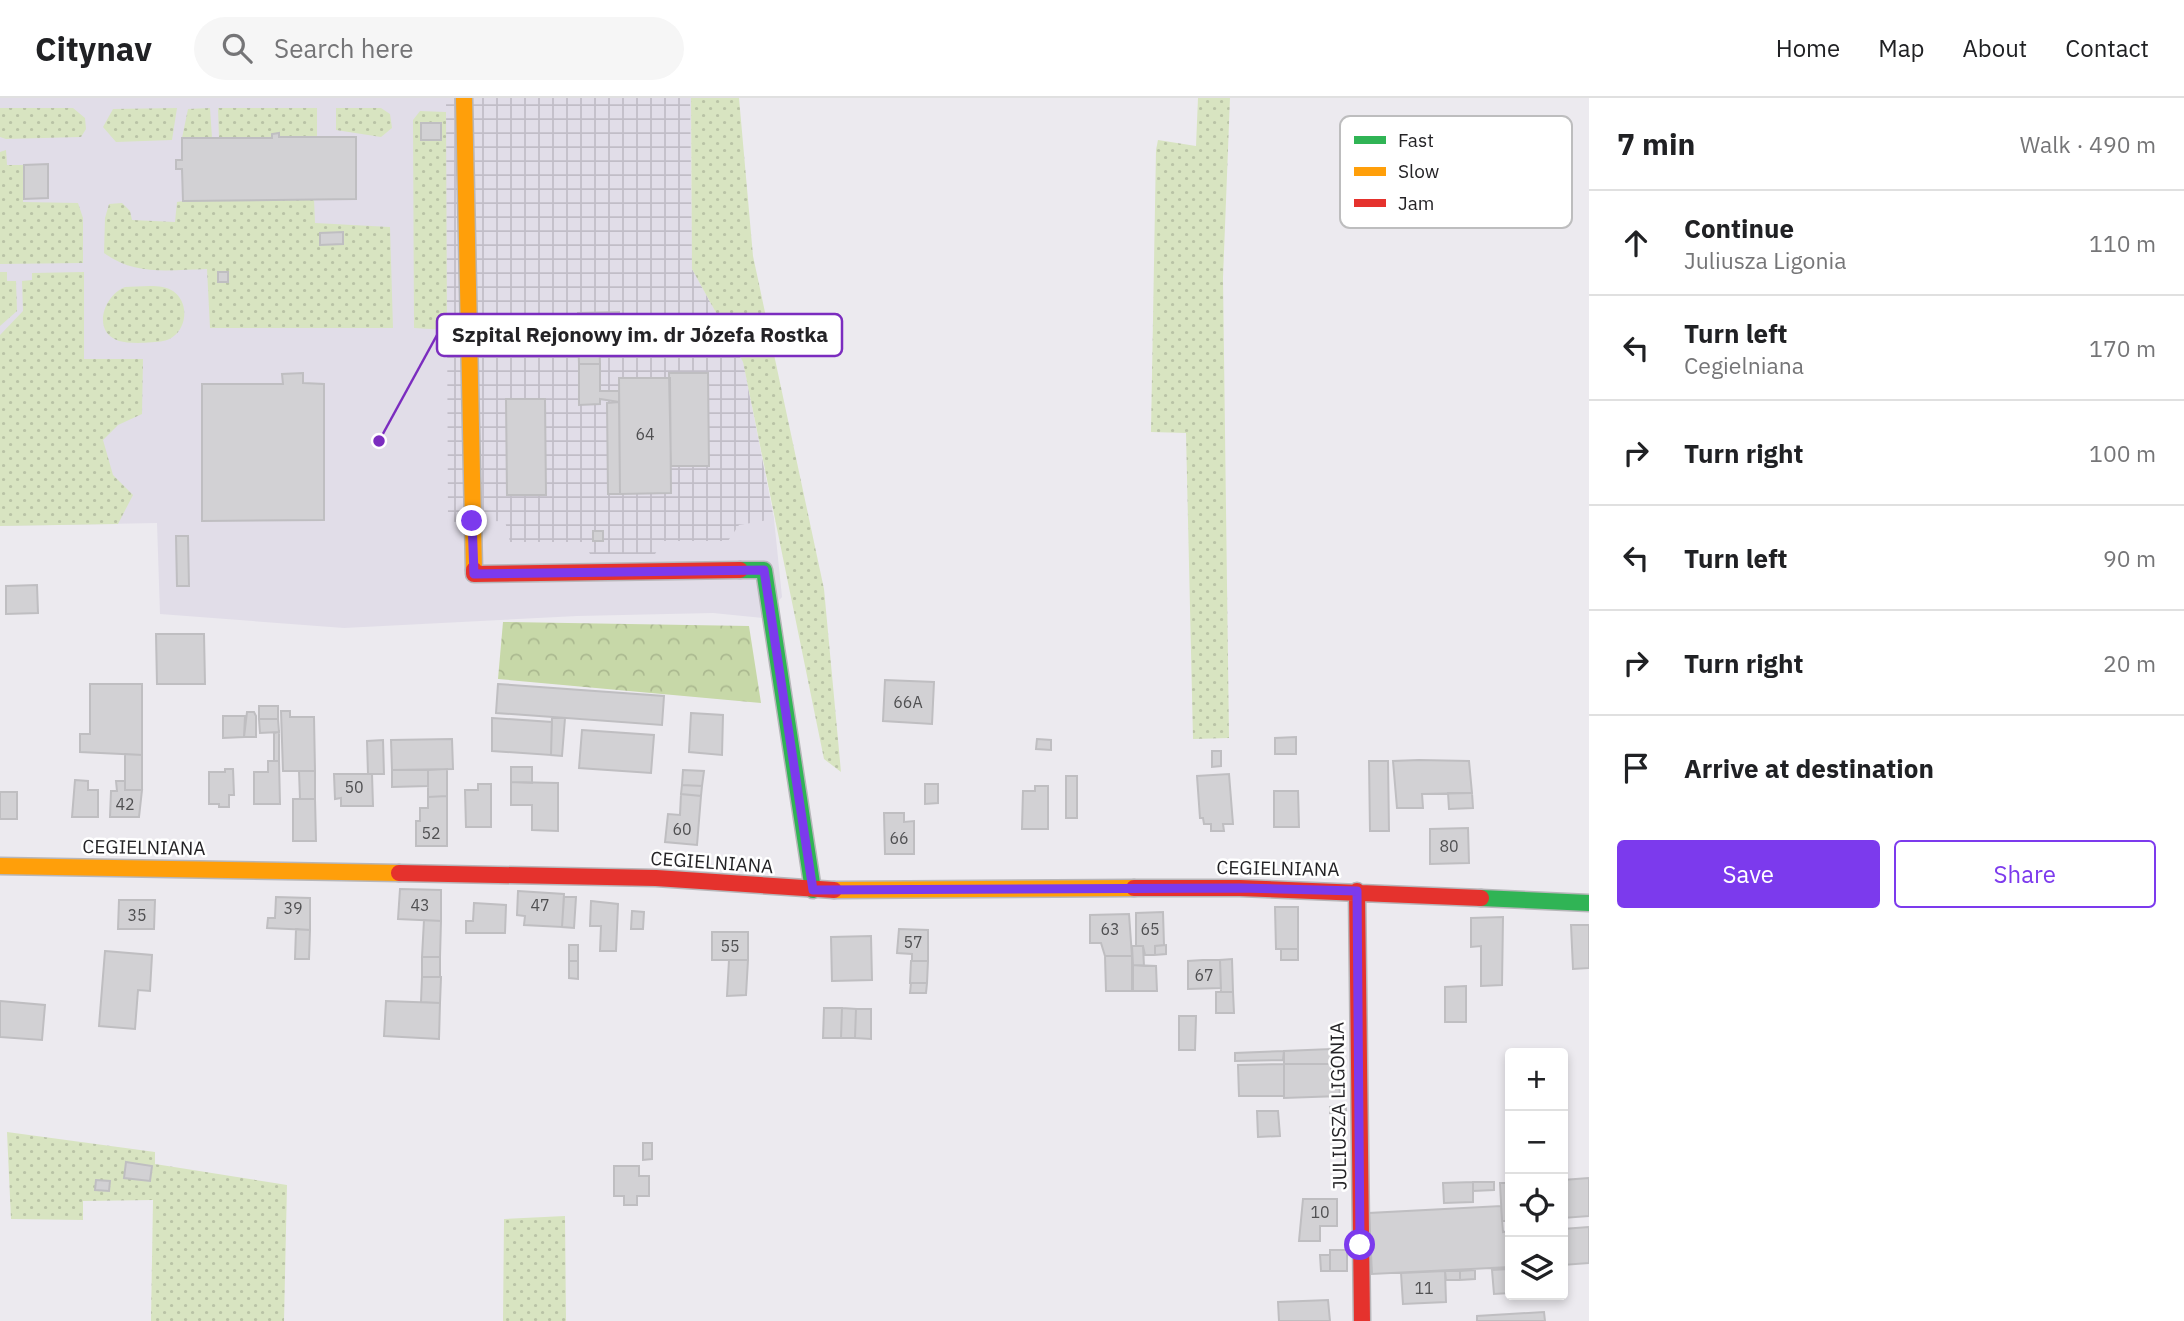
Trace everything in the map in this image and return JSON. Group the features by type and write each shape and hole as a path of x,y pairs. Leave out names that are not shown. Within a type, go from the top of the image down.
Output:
{"street":[{"path":"464,98 474,574 764,570 813,890"},
{"name":"CEGIELNIANA","path":"0,866 603,877 813,890 1240,888 1589,903"},
{"name":"JULIUSZA LIGONIA","path":"1357,891 1362,1321"}],"shaded area":[{"path":"0,98 691,98 692,269 743,362 774,519 782,597 763,618 713,613 577,616 344,628 160,614 157,523 0,526"},
{"path":"446,98 690,98 692,269 743,362 774,519 739,525 728,541 664,541 655,554 590,554 584,542 510,542 505,521 448,522"}],"green space":[{"path":"691,98 739,98 753,256 824,589 841,772 824,759 743,362 692,269"},
{"path":"1198,98 1230,98 1223,278 1229,738 1193,739 1186,433 1151,432 1156,150 1158,140 1196,146"},
{"path":"0,108 73,108 85,118 86,129 81,137 6,139 0,137"},
{"path":"177,108 172,140 116,142 103,127 113,109"},
{"path":"210,108 212,138 182,138 188,109"},
{"path":"218,108 317,108 317,137 219,138"},
{"path":"336,108 381,108 390,114 392,128 381,137 336,130"},
{"path":"420,111 446,112 447,330 414,328 413,120"},
{"path":"6,150 7,165 24,165 23,202 78,203 83,218 83,263 0,264 0,152"},
{"path":"314,199 315,223 390,227 393,328 210,328 207,269 140,268 104,253 105,218 109,204 122,203 130,211 132,220 175,222 177,202 183,201"},
{"path":"0,272 7,272 7,281 16,281 17,311 0,326"},
{"path":"84,272 84,359 143,359 142,414 118,425 103,440 113,475 133,495 118,524 0,526 0,335 23,311 22,281 32,280 32,273"},
{"path":"156,286 173,291 183,304 184,311 184,319 177,333 163,341 147,343 123,342 110,336 103,322 106,305 125,287"},
{"path":"503,622 749,626 761,703 498,679"},
{"path":"7,1132 155,1152 155,1164 287,1185 284,1321 151,1321 153,1200 83,1201 83,1220 11,1219"},
{"path":"565,1216 566,1321 503,1321 504,1219"}],"building":[{"path":"421,123 441,123 441,140 421,140"},
{"path":"279,133 279,137 356,137 356,199 183,201 182,169 176,169 176,160 182,160 182,138 272,138 272,134"},
{"path":"48,164 48,198 24,199 24,165"},
{"path":"343,232 343,244 320,245 320,233"},
{"path":"218,272 228,272 228,282 218,282"},
{"path":"619,312 619,333 578,334 578,313"},
{"path":"599,333 600,364 579,364 578,334"},
{"path":"579,364 600,364 600,391 619,391 619,402 600,399 600,404 579,405"},
{"path":"303,373 303,383 324,384 324,520 202,521 202,384 283,384 282,374"},
{"path":"669,373 708,373 709,466 671,466"},
{"path":"619,378 670,378 671,493 620,494"},
{"path":"506,399 545,399 546,495 507,495"},
{"path":"619,402 620,494 608,494 607,403"},
{"path":"593,531 603,531 603,541 593,541"},
{"path":"176,536 188,536 189,586 177,586"},
{"path":"37,585 38,613 6,614 6,586"},
{"path":"156,634 204,634 205,684 157,684"},
{"path":"885,680 934,682 932,724 883,721"},
{"path":"90,684 142,684 142,755 80,752 80,734 90,734"},
{"path":"498,684 664,696 662,725 496,713"},
{"path":"259,706 278,706 278,719 259,719"},
{"path":"281,711 290,711 290,717 314,717 315,771 283,771"},
{"path":"247,712 254,712 256,716 256,737 244,737"},
{"path":"691,713 723,715 722,755 689,752"},
{"path":"223,716 245,716 244,737 223,738"},
{"path":"552,717 565,718 562,756 551,755"},
{"path":"492,718 552,722 551,755 492,751"},
{"path":"259,719 278,719 279,732 260,733"},
{"path":"582,730 654,735 651,773 579,768"},
{"path":"279,732 279,761 274,761 274,733"},
{"path":"1296,737 1296,754 1275,754 1275,738"},
{"path":"452,739 453,769 392,770 391,740"},
{"path":"1037,739 1051,740 1051,750 1036,749"},
{"path":"383,740 384,774 368,774 367,741"},
{"path":"1212,751 1221,751 1221,766 1212,767"},
{"path":"125,754 142,755 142,790 125,790"},
{"path":"268,761 279,761 280,804 254,804 254,772 268,772"},
{"path":"1369,761 1388,761 1389,831 1370,831"},
{"path":"1393,761 1469,761 1472,793 1422,794 1423,808 1397,808"},
{"path":"511,767 532,767 532,783 511,782"},
{"path":"225,769 233,769 234,795 229,795 229,807 209,804 209,772 225,772"},
{"path":"447,769 447,796 428,797 428,770"},
{"path":"392,770 428,770 428,786 392,787"},
{"path":"683,770 704,771 702,786 682,785"},
{"path":"299,771 315,771 315,799 300,799"},
{"path":"334,774 372,774 373,806 341,806 341,798 335,799"},
{"path":"1229,774 1233,824 1223,824 1224,831 1211,831 1211,824 1204,824 1203,818 1200,818 1197,776"},
{"path":"1066,776 1077,776 1077,818 1066,818"},
{"path":"75,780 88,781 88,790 98,790 98,817 72,817"},
{"path":"116,781 125,781 125,790 142,790 139,817 110,817 111,791 117,791"},
{"path":"511,782 558,783 558,831 532,830 532,805 511,805"},
{"path":"478,784 491,784 491,827 466,827 465,790 478,790"},
{"path":"925,784 938,784 938,803 925,804"},
{"path":"682,785 702,786 701,796 681,794"},
{"path":"1035,786 1048,786 1048,829 1022,829 1023,791 1035,791"},
{"path":"1274,791 1298,791 1299,827 1274,827"},
{"path":"0,792 17,792 17,819 0,819"},
{"path":"1448,793 1472,793 1473,808 1449,809"},
{"path":"681,794 701,796 697,845 665,842 668,814 680,815"},
{"path":"447,796 447,846 416,846 416,821 420,821 420,808 428,808 428,797"},
{"path":"293,799 315,799 316,841 293,841"},
{"path":"884,813 904,813 904,822 914,821 914,854 885,854"},
{"path":"1468,828 1469,863 1430,864 1430,829"},
{"path":"400,889 441,890 441,921 398,919"},
{"path":"518,891 564,894 562,927 524,925 525,916 517,915"},
{"path":"276,897 310,898 310,930 267,928 268,918 275,918"},
{"path":"564,897 576,897 574,928 562,927"},
{"path":"119,900 155,900 154,929 118,929"},
{"path":"591,901 618,904 616,951 600,951 601,926 590,926"},
{"path":"474,903 506,905 505,933 466,933 466,921 473,921"},
{"path":"1275,907 1298,907 1298,949 1276,949"},
{"path":"632,911 644,912 643,929 631,929"},
{"path":"1163,912 1164,945 1155,946 1155,955 1145,955 1143,946 1136,946 1136,913"},
{"path":"1129,914 1132,956 1105,956 1101,943 1090,943 1090,915"},
{"path":"1503,917 1502,985 1481,986 1481,946 1471,947 1471,918"},
{"path":"424,920 441,921 440,957 422,957"},
{"path":"1571,925 1589,925 1589,968 1573,969"},
{"path":"296,929 310,930 309,959 295,959"},
{"path":"899,929 928,930 928,961 912,961 912,954 897,953"},
{"path":"712,932 748,932 748,960 712,960"},
{"path":"871,936 872,980 832,981 831,937"},
{"path":"569,945 578,945 578,961 569,961"},
{"path":"1166,945 1166,954 1155,955 1155,946"},
{"path":"1132,946 1143,946 1144,966 1133,965"},
{"path":"1281,949 1298,949 1298,960 1281,960"},
{"path":"105,951 152,955 150,991 138,990 135,1029 99,1026"},
{"path":"1105,956 1132,956 1132,991 1106,991"},
{"path":"422,957 440,957 440,977 422,977"},
{"path":"1232,959 1233,992 1221,992 1220,960"},
{"path":"729,960 748,960 746,995 727,996"},
{"path":"1220,960 1221,988 1188,989 1188,961"},
{"path":"569,961 578,961 578,979 569,978"},
{"path":"911,961 928,961 927,983 910,983"},
{"path":"1133,965 1156,966 1157,991 1133,991"},
{"path":"422,977 441,977 440,1003 421,1002"},
{"path":"911,983 927,983 926,993 910,993"},
{"path":"1466,986 1466,1022 1445,1022 1445,987"},
{"path":"1216,992 1233,992 1234,1013 1216,1013"},
{"path":"0,1001 45,1005 42,1040 0,1037"},
{"path":"386,1001 440,1003 439,1039 384,1036"},
{"path":"824,1008 842,1008 841,1038 823,1038"},
{"path":"842,1008 856,1009 855,1038 841,1038"},
{"path":"856,1009 871,1009 871,1039 855,1038"},
{"path":"1179,1016 1196,1016 1195,1050 1179,1050"},
{"path":"1331,1049 1331,1064 1284,1064 1284,1051"},
{"path":"1284,1051 1283,1060 1235,1061 1235,1053"},
{"path":"1284,1064 1331,1064 1331,1078 1339,1078 1340,1096 1284,1098"},
{"path":"1284,1064 1284,1096 1239,1096 1238,1065"},
{"path":"1346,1106 1346,1113 1330,1113 1330,1107"},
{"path":"1257,1111 1278,1111 1280,1136 1258,1137"},
{"path":"643,1143 652,1143 652,1159 643,1160"},
{"path":"126,1162 152,1166 150,1181 124,1178"},
{"path":"614,1166 639,1166 639,1176 649,1176 649,1196 637,1196 637,1205 624,1205 624,1196 614,1196"},
{"path":"1589,1178 1589,1216 1568,1218 1568,1180"},
{"path":"96,1180 110,1181 109,1191 95,1190"},
{"path":"1473,1182 1473,1202 1444,1203 1443,1183"},
{"path":"1473,1182 1494,1182 1494,1190 1473,1191"},
{"path":"1500,1183 1505,1183 1505,1221 1502,1221"},
{"path":"1303,1199 1337,1199 1337,1226 1320,1226 1320,1241 1299,1241"},
{"path":"1501,1206 1505,1232 1505,1267 1372,1274 1369,1213"},
{"path":"1589,1227 1589,1263 1568,1265 1568,1229"},
{"path":"1330,1250 1347,1250 1347,1271 1330,1271"},
{"path":"1320,1255 1330,1255 1330,1271 1321,1271"},
{"path":"1505,1269 1505,1293 1494,1294 1492,1270"},
{"path":"1475,1270 1475,1279 1460,1280 1460,1271"},
{"path":"1445,1271 1446,1302 1403,1304 1401,1273"},
{"path":"1445,1271 1460,1271 1460,1280 1446,1280"},
{"path":"1328,1300 1330,1321 1279,1321 1278,1302"},
{"path":"1544,1312 1545,1321 1477,1321 1477,1316"}],"traffic: fast":[{"path":"740,570 764,570 813,890"},
{"path":"1481,898 1589,903"}],"traffic: slow":[{"path":"464,98 474,570"},
{"path":"0,866 399,873"},
{"path":"834,890 1134,888"}],"traffic: jam":[{"path":"474,570 474,574 740,570"},
{"path":"399,873 656,878 834,890"},
{"path":"1134,888 1240,888 1481,898"},
{"path":"1357,891 1362,1321"}],"place":[{"name":"Szpital Rejonowy im. dr Józefa Rostka","path":"379,441"}],"route":[{"path":"472,521 474,574 764,570 783,708 813,890 1240,888 1357,891 1360,1245"}]}
